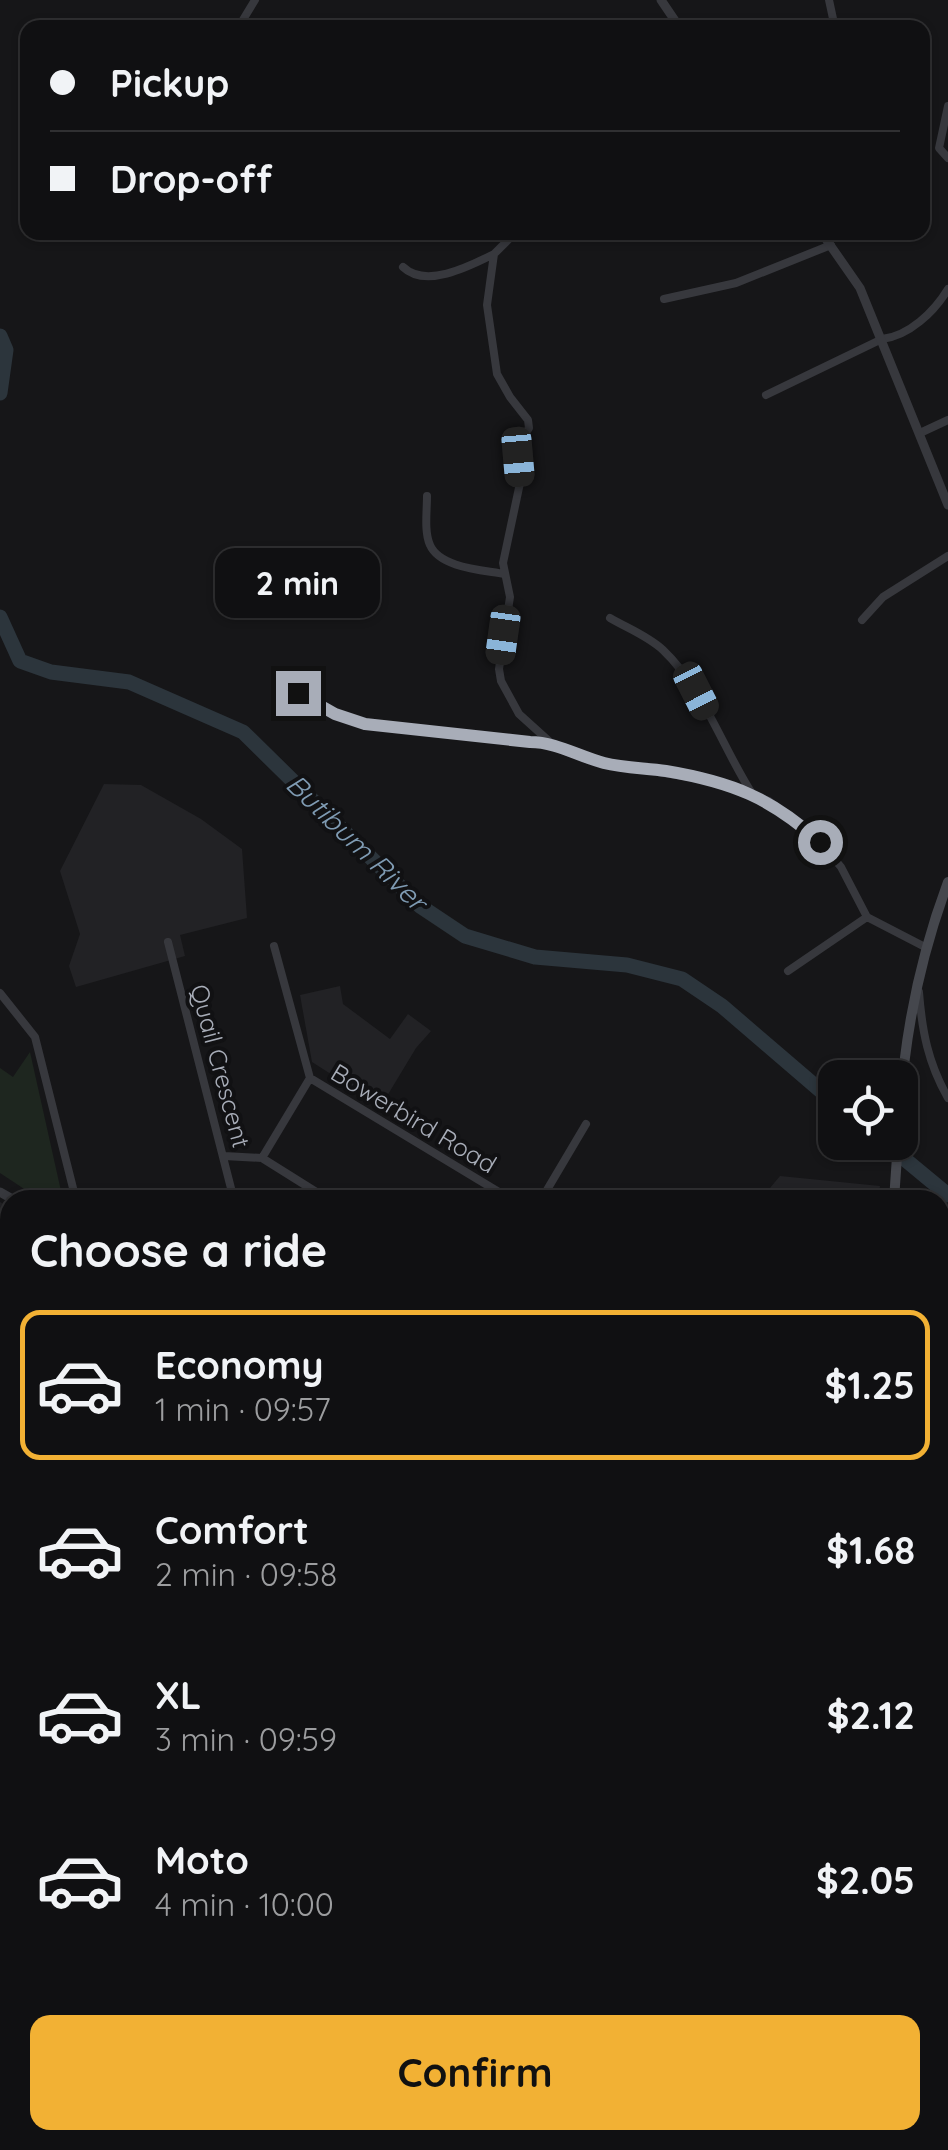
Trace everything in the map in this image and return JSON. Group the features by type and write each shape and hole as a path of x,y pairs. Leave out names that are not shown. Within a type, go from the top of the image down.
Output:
{"main road":[{"path":"904,1060 917,977 948,882"},
{"path":"895,1190 897,1160"}],"street":[{"path":"948,106 939,148 948,158"},
{"path":"403,267 411,275 426,278 474,264 494,254 508,240"},
{"path":"827,240 860,288 948,506"},
{"path":"664,299 736,283 831,245"},
{"path":"494,254 487,305 490,344 497,374 528,420 529,428 518,446 520,482 503,563 510,597 500,656 501,681 519,714 564,751 607,764 716,781 790,814 841,867 867,917 925,947"},
{"path":"766,395 882,339 898,337 938,305 948,289"},
{"path":"920,433 948,420"},
{"path":"426,496 428,535 436,554 454,563 504,574"},
{"path":"862,620 883,597 948,556"},
{"path":"610,618 645,637 696,691 730,760 754,796"},
{"path":"298,693 335,714 365,724 550,742"},
{"path":"788,971 867,917"},
{"name":"Quail Crescent","path":"168,942 232,1190"},
{"name":"Bowerbird Road","path":"274,946 310,1078 495,1190"},
{"path":"917,977 923,1040 948,1098"},
{"path":"0,993 35,1038 73,1190"},
{"path":"904,1055 930,1060"},
{"path":"262,1158 310,1078"},
{"path":"548,1190 586,1124"},
{"path":"224,1156 262,1158 313,1190"}],"shaded area":[{"path":"104,784 141,785 201,819 242,849 247,918 180,935 185,956 76,987 69,966 80,934 60,871"},
{"path":"340,986 343,1004 390,1039 408,1014 431,1031 416,1048 381,1106 312,1062 300,995"},
{"path":"30,1052 61,1190 26,1190 0,1173 0,1068 13,1077"},
{"path":"780,1176 880,1186 879,1190 768,1190"}],"waterway":[{"name":"Butibum River","path":"0,336 6,350 0,393"},
{"name":"Butibum River","path":"0,617 20,661 51,672 129,682 243,732 420,906 465,936 535,957 627,965 682,979 722,1006 818,1088"},
{"name":"Butibum River","path":"906,1160 942,1190"}],"route":[{"path":"298,693 335,714 365,724 550,742 564,751 607,764 716,781 769,801 790,814 820,842"}]}
